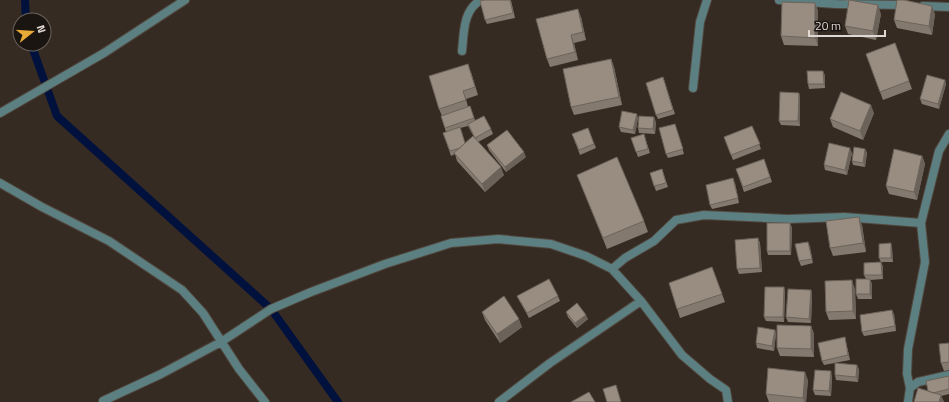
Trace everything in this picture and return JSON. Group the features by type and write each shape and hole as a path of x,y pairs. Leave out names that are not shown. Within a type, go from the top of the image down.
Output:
{"street":[{"path":"0,113 104,53 185,0"},
{"path":"462,51 465,20 474,4 481,0"},
{"path":"693,88 700,22 707,0"},
{"path":"779,0 836,4 885,4 949,7"},
{"path":"908,402 910,388 907,374 908,348 925,262 921,223 939,151 949,134"},
{"path":"0,184 42,207 109,240 182,290 203,313 239,369 265,402"},
{"path":"612,269 625,258 654,241 676,220 704,215 788,218 844,217 921,223"},
{"path":"103,401 161,374 221,342 272,309 311,292 385,264 451,243 498,239 551,244 586,256 612,269 641,301 682,355 726,390 728,402"},
{"path":"499,402 550,363 641,301"},
{"path":"910,388 918,382 949,375"}],"building":[{"path":"510,0 513,13 485,20 480,1"},
{"path":"849,0 878,5 873,31 845,26"},
{"path":"897,0 932,6 929,26 894,20"},
{"path":"782,2 815,3 815,38 781,36"},
{"path":"578,9 583,32 571,35 575,52 547,59 536,19"},
{"path":"895,43 909,81 880,92 866,54"},
{"path":"611,59 619,97 571,107 563,69"},
{"path":"468,64 475,87 463,91 466,100 439,109 429,76"},
{"path":"807,71 823,71 824,84 808,84"},
{"path":"927,75 945,80 938,104 920,99"},
{"path":"663,77 673,110 656,115 646,83"},
{"path":"780,92 799,93 798,121 779,121"},
{"path":"841,92 871,105 860,131 830,119"},
{"path":"470,106 474,118 445,128 441,116"},
{"path":"622,111 637,114 633,130 619,127"},
{"path":"484,116 491,129 475,138 468,124"},
{"path":"639,116 654,117 653,129 638,128"},
{"path":"675,124 683,149 666,154 659,128"},
{"path":"752,126 760,144 731,155 724,137"},
{"path":"460,127 465,143 460,148 450,151 443,133"},
{"path":"588,128 594,144 579,150 572,134"},
{"path":"507,130 524,152 505,167 487,145"},
{"path":"644,134 648,149 636,152 631,138"},
{"path":"473,136 501,167 482,184 454,153"},
{"path":"829,143 850,148 845,170 824,165"},
{"path":"854,147 865,149 863,163 852,161"},
{"path":"894,149 922,156 914,192 886,186"},
{"path":"617,157 644,221 603,238 577,175"},
{"path":"764,159 770,177 743,187 736,169"},
{"path":"662,169 666,183 654,186 650,173"},
{"path":"733,178 738,198 710,205 706,185"},
{"path":"859,217 863,243 830,248 826,221"},
{"path":"767,223 790,223 790,251 767,251"},
{"path":"758,238 760,268 737,269 735,240"},
{"path":"808,242 812,259 799,261 795,244"},
{"path":"891,243 891,258 879,258 879,244"},
{"path":"881,262 882,275 864,275 864,263"},
{"path":"712,267 722,294 677,309 669,283"},
{"path":"549,279 558,296 527,313 517,296"},
{"path":"856,279 870,279 870,294 856,294"},
{"path":"852,280 853,311 826,312 825,281"},
{"path":"765,287 784,287 783,317 764,317"},
{"path":"788,289 811,290 809,319 786,317"},
{"path":"504,296 519,319 497,334 482,312"},
{"path":"577,303 586,315 575,323 566,312"},
{"path":"892,310 895,326 862,332 860,315"},
{"path":"777,325 811,326 811,349 777,348"},
{"path":"758,327 775,330 772,346 756,343"},
{"path":"845,337 848,355 822,361 818,343"},
{"path":"949,343 949,362 941,363 939,344"},
{"path":"835,363 857,365 856,377 835,375"},
{"path":"768,368 805,372 803,398 766,394"},
{"path":"815,370 831,371 829,391 813,390"},
{"path":"949,376 949,389 933,393 928,391 926,381"},
{"path":"616,385 621,402 607,402 603,389"},
{"path":"918,388 941,395 939,402 914,402"},
{"path":"589,392 595,402 571,402"}],"waterway":[{"path":"25,0 26,12"},
{"path":"34,52 57,116 271,309 338,402"}]}
